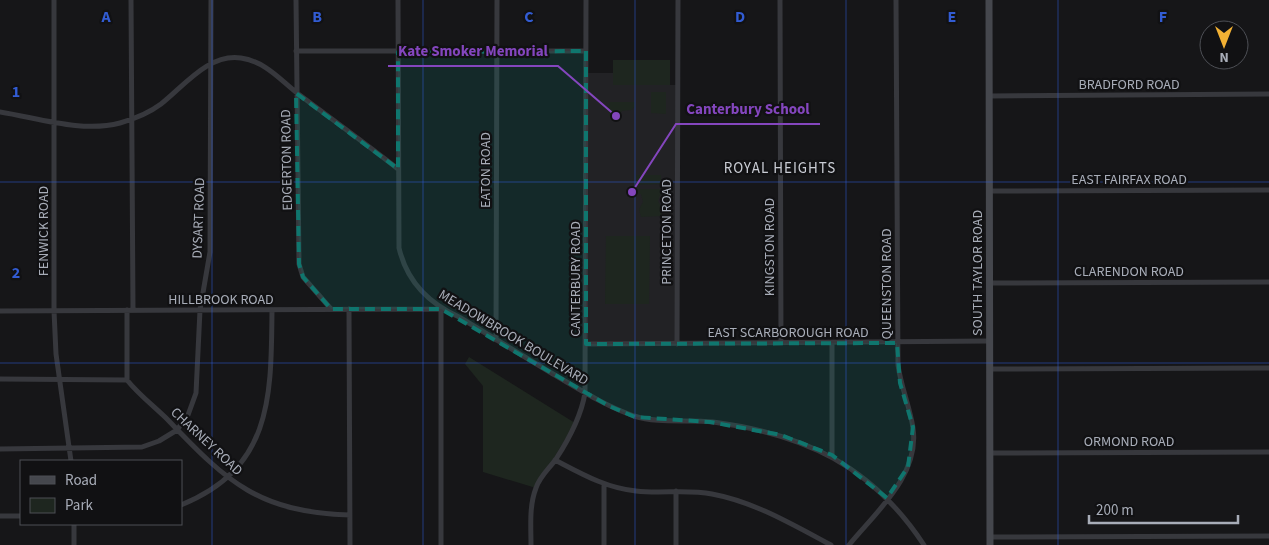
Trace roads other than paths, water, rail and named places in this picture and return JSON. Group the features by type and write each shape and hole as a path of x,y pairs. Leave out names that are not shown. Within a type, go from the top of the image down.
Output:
{"main road":[{"name":"SOUTH TAYLOR ROAD","path":"989,0 990,545"}],"street":[{"name":"FENWICK ROAD","path":"54,0 54,311 59,380 71,460"},
{"path":"0,379 127,380 130,310 131,0"},
{"name":"DYSART ROAD","path":"177,430 188,414 196,393 200,310 210,252 211,0"},
{"name":"EDGERTON ROAD","path":"296,0 299,264 303,277 331,309"},
{"name":"MEADOWBROOK BOULEVARD","path":"398,0 398,235 400,254 413,283 424,296 441,309 585,393 635,417 747,427 781,435 832,455 887,498 913,528 924,545"},
{"name":"EATON ROAD","path":"496,340 497,0"},
{"name":"CANTERBURY ROAD","path":"531,545 531,507 536,488 543,473 555,460 581,413 585,393 586,0"},
{"name":"PRINCETON ROAD","path":"677,344 678,0"},
{"name":"KINGSTON ROAD","path":"780,0 781,343"},
{"name":"QUEENSTON ROAD","path":"849,545 904,477 914,444 913,427 900,383 897,342 896,0"},
{"path":"296,51 586,51"},
{"path":"0,112 55,122 101,126 131,119 161,104 211,64 232,58 254,61 270,70 296,93 398,169"},
{"name":"BRADFORD ROAD","path":"989,96 1269,94"},
{"name":"EAST FAIRFAX ROAD","path":"989,191 1269,190"},
{"name":"CLARENDON ROAD","path":"990,283 1269,282"},
{"path":"349,309 350,545"},
{"path":"441,309 441,545"},
{"name":"HILLBROOK ROAD","path":"0,311 441,309"},
{"path":"182,505 208,492 227,478 255,440 267,408 271,382 272,311"},
{"name":"EAST SCARBOROUGH ROAD","path":"586,344 990,341"},
{"path":"832,343 832,455"},
{"path":"990,369 1269,368"},
{"name":"CHARNEY ROAD","path":"127,380 227,478 254,495 291,508 317,514 350,515"},
{"path":"0,449 142,447 165,438 177,430"},
{"name":"ORMOND ROAD","path":"990,453 1269,452"},
{"path":"555,460 604,485 635,491 676,491 711,494 739,501 766,511 831,545"},
{"path":"604,485 604,545"},
{"path":"676,491 676,545"},
{"path":"0,516 20,516"},
{"path":"74,525 74,545"},
{"path":"990,536 1269,536"}],"place":[{"name":"Kate Smoker Memorial","path":"616,116"},
{"name":"Canterbury School","path":"632,192"}],"district":[{"name":"ROYAL HEIGHTS","path":"780,168"}]}
